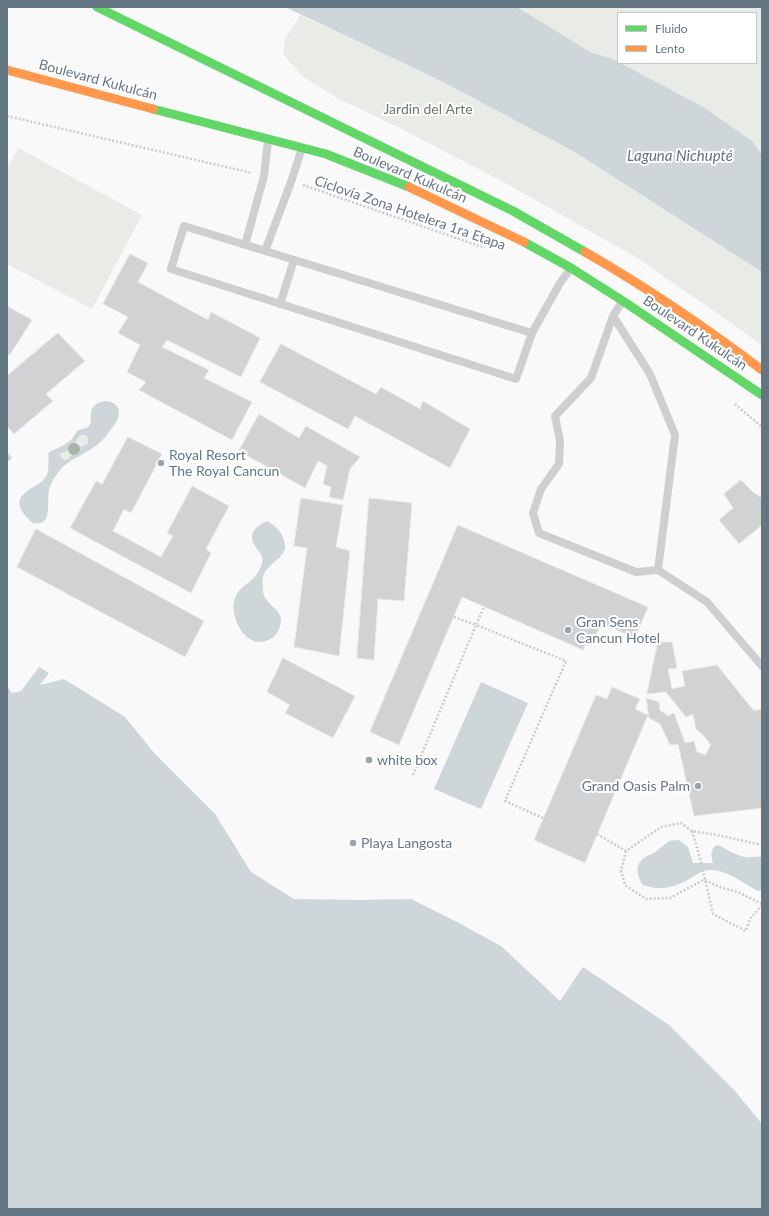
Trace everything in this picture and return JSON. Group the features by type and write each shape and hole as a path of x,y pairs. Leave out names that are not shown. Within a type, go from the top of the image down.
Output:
{"main road":[{"name":"Boulevard Kukulcán","path":"96,7 513,212 622,273 718,337 762,370"},
{"name":"Boulevard Kukulcán","path":"7,70 326,154 410,188 520,240 571,268 623,301 762,395"}],"lane":[{"path":"245,245 264,176 268,139"},
{"path":"264,251 292,182 302,148"},
{"path":"532,333 184,226 171,269 516,379 532,333 560,283 571,268"},
{"path":"280,304 294,260"},
{"path":"623,301 613,316 591,378 555,416 560,441 559,464 541,489 533,513 539,534 636,572 658,570 707,602 762,666"},
{"path":"613,316 650,374 675,435 658,570"}],"path":[{"path":"7,116 264,176"},
{"name":"Ciclovía Zona Hotelera 1ra Etapa","path":"292,182 484,247"},
{"path":"734,403 762,427"},
{"path":"413,775 484,607"},
{"path":"454,617 566,661 505,801 544,818"},
{"path":"705,879 670,898 646,899 625,885 622,871 626,851 661,827 680,823 692,831 762,845"},
{"path":"692,831 713,914 746,931 750,919 762,905 738,892 722,888 705,879"},
{"path":"597,834 626,851"}],"green space":[{"path":"517,7 762,7 762,155 752,141 705,108 622,64 757,64 757,12 617,12 617,62 592,53"},
{"name":"Jardin del Arte","path":"300,15 441,81 573,151 762,272 762,346 740,329 634,256 511,186 398,127 337,98 302,76 283,54 285,39"},
{"path":"18,148 142,215 92,309 7,264 7,169"},
{"path":"81,435 85,435 88,438 89,444 78,448 68,459 64,460 61,458 60,454 71,449"}],"water":[{"name":"Laguna Nichupté","path":"285,7 517,7 592,53 613,59 617,61 617,64 622,64 705,108 752,141 762,155 762,272 573,151 441,81"},
{"path":"101,402 110,402 117,407 119,414 116,422 106,436 96,446 68,463 58,472 52,481 49,491 48,513 46,518 40,523 33,523 20,508 19,504 22,496 28,490 40,483 46,476 48,470 49,452 71,440 78,430 87,428 91,423 92,408","holes":["81,435 85,435 88,438 88,444 78,448 68,459 64,460 61,458 60,454 70,450 79,437"]},
{"path":"267,521 282,535 285,549 264,574 264,596 279,613 281,621 276,634 263,642 248,638 242,632 234,615 234,606 235,598 239,591 257,574 261,566 262,557 252,540 252,536 257,527"},
{"path":"39,667 49,673 40,685 64,679 125,717 155,754 215,814 251,872 294,899 411,899 501,946 560,1001 583,967 669,1025 735,1091 762,1124 762,1209 7,1209 7,686 12,693 21,691"},
{"path":"481,682 528,703 481,809 434,789"},
{"path":"679,840 688,847 693,863 713,863 712,853 716,845 742,856 762,857 762,890 758,891 731,875 713,870 704,871 679,884 667,888 655,888 643,885 638,873 638,865 640,862 647,856 657,851 667,842"}],"building":[{"path":"130,254 148,263 138,282 208,320 211,312 260,338 241,377 167,340 162,347 209,370 204,378 252,402 232,440 139,390 146,382 127,372 140,345 118,333 128,317 103,304"},
{"path":"7,306 32,320 10,355 7,354"},
{"path":"58,333 85,361 46,394 53,401 14,434 7,426 7,376"},
{"path":"281,344 376,394 381,387 420,409 423,401 470,429 450,468 355,416 348,429 260,382"},
{"path":"259,414 299,438 306,426 360,457 350,469 343,500 329,497 331,487 323,484 327,466 318,461 305,488 239,451"},
{"path":"128,437 162,454 131,513 124,509 113,531 161,557 173,536 167,533 192,486 229,506 206,549 211,553 191,593 70,528 96,481 102,484"},
{"path":"7,452 12,458 7,463"},
{"path":"741,480 753,492 762,498 762,525 739,544 719,520 733,508 724,494"},
{"path":"301,498 343,505 336,547 350,551 339,656 294,647 307,548 294,546"},
{"path":"369,498 412,503 404,601 378,599 374,660 357,658"},
{"name":"Gran Sens Cancun Hotel","path":"458,525 648,607 635,638 601,623 594,640 588,637 583,650 462,597 399,745 370,732"},
{"path":"36,529 204,621 185,657 17,567"},
{"path":"658,642 672,642 677,668 668,669 672,689 685,686 682,671 717,665 754,711 762,709 762,808 694,816 678,744 670,745 660,724 649,718 646,698 659,702 660,710 668,716 674,713 685,743 694,741 697,752 705,755 711,745 696,729 693,714 686,717 666,692 647,694"},
{"path":"283,658 355,696 333,738 285,713 290,705 267,692"},
{"path":"612,687 640,699 635,709 648,715 585,863 534,840 596,695 607,699"}],"traffic: fast":[{"path":"97,7 513,211 585,252"},
{"path":"153,109 326,154 409,187"},
{"path":"524,242 571,268 623,301 762,395"}],"traffic: slow":[{"path":"7,70 153,109"},
{"path":"409,187 524,242"},
{"path":"585,252 675,308 762,370"}],"place":[{"name":"Royal Resort The Royal Cancun","path":"161,463"},
{"name":"Gran Sens Cancun Hotel","path":"568,630"},
{"name":"white box","path":"369,760"},
{"name":"Grand Oasis Palm","path":"698,786"},
{"name":"Playa Langosta","path":"353,843"}]}
